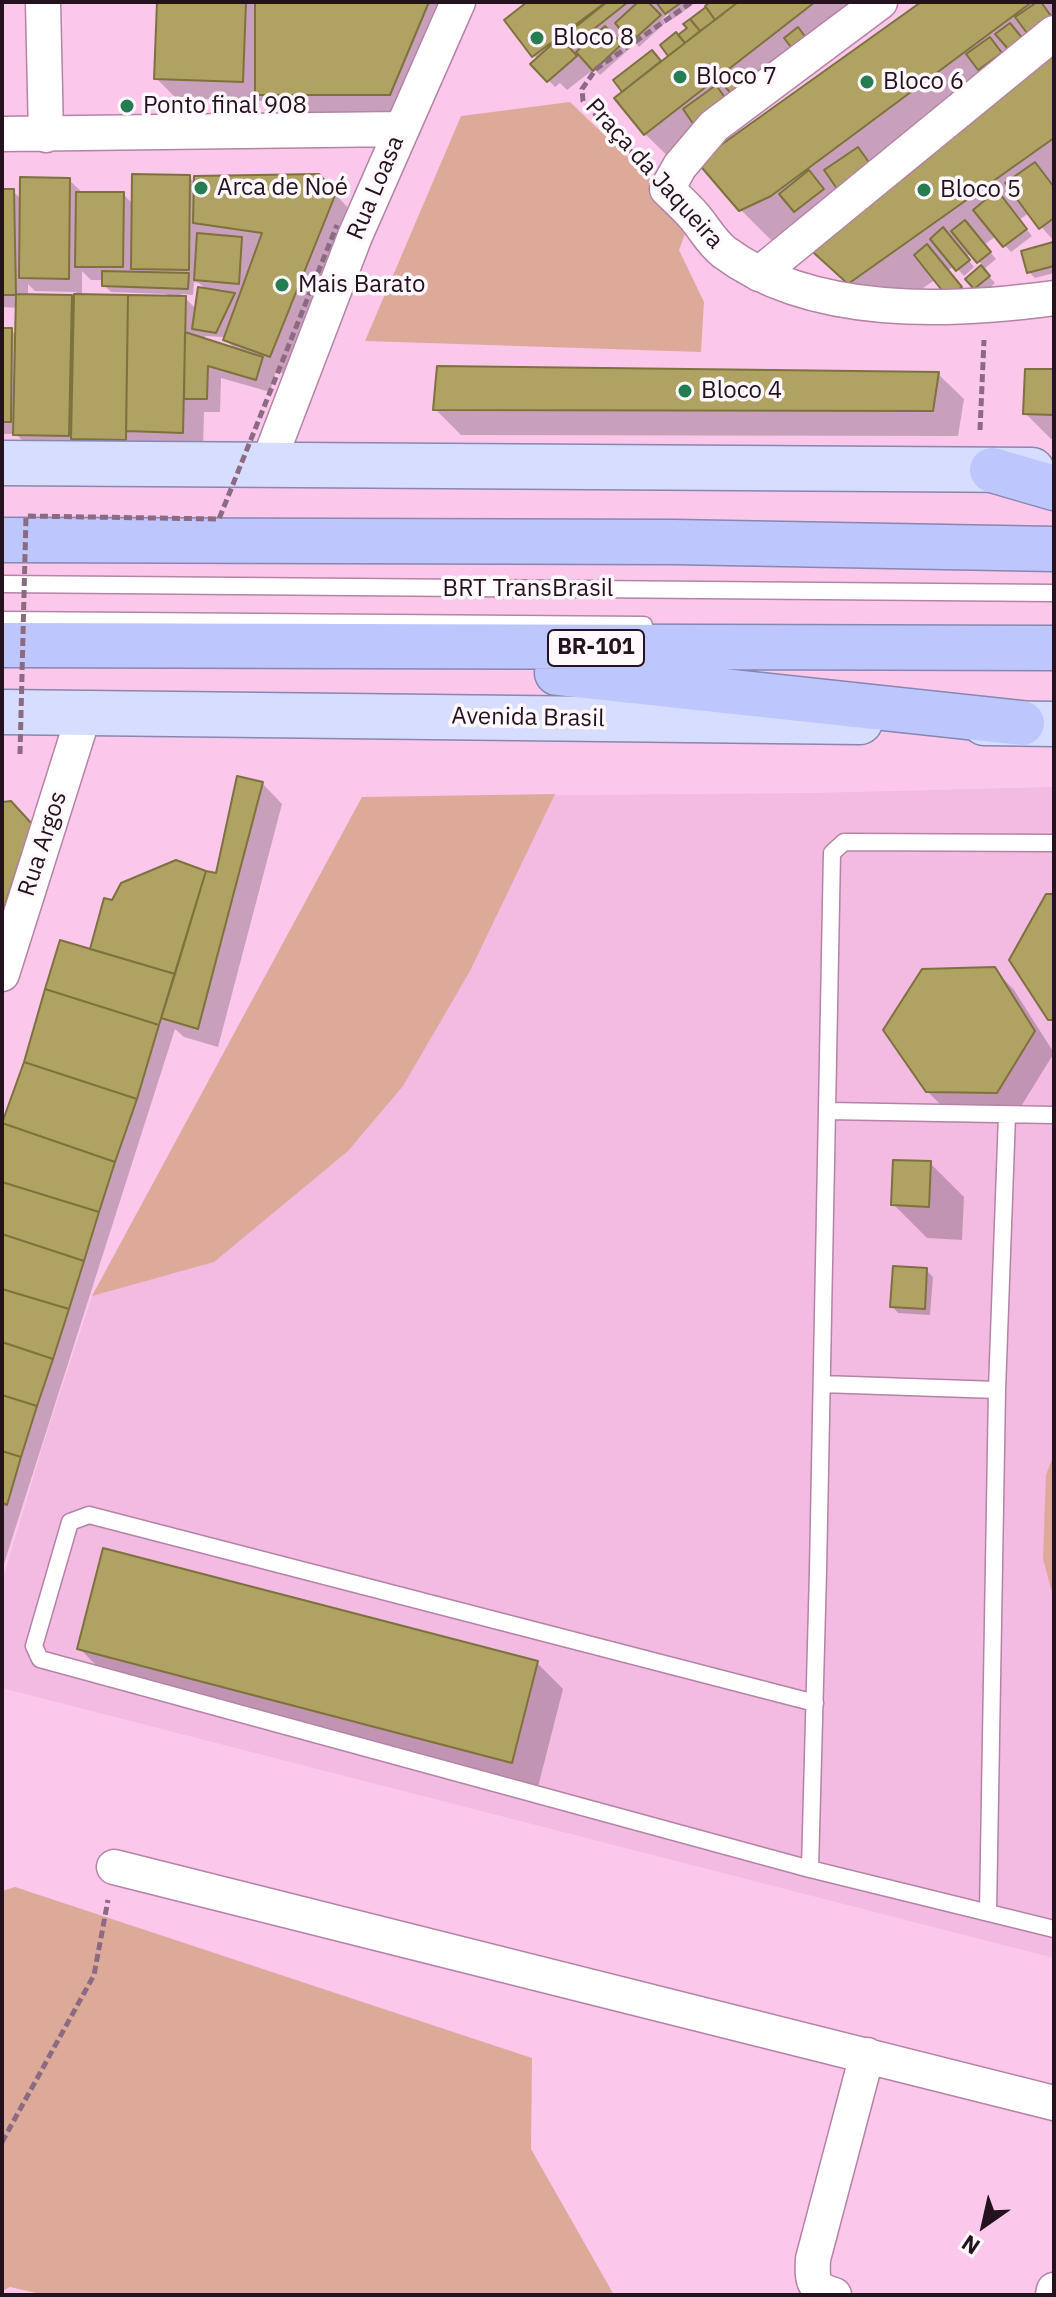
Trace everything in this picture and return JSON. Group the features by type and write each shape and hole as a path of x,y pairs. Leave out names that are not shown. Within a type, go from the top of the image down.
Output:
{"highway":[{"path":"986,470 1054,488"},
{"path":"2,540 674,542 1054,549"},
{"name":"BR-101","path":"2,645 1054,648"},
{"path":"320,647 1038,724"}],"main road":[{"path":"2,463 1054,470"},
{"name":"Avenida Brasil","path":"2,712 1038,724"}],"street":[{"path":"43,2 46,135"},
{"name":"Rua Loasa","path":"267,466 355,236 458,2"},
{"path":"667,189 680,166 714,126 880,2"},
{"path":"759,274 1054,33"},
{"path":"2,134 401,129"},
{"name":"Praça da Jaqueira","path":"667,189 722,250 773,281 810,292 915,307 985,307 1054,298"},
{"name":"Rua Argos","path":"2,974 84,714"},
{"path":"114,1867 1054,2103"},
{"path":"834,2295 821,2292 815,2283 813,2259 867,2055"}],"lane":[{"name":"BRT TransBrasil","path":"2,584 1054,593"},
{"name":"BRT TransBrasil","path":"2,620 656,625"},
{"path":"810,1869 832,853 844,842 1054,843"},
{"path":"828,1111 1054,1115"},
{"path":"988,1912 997,1390 1007,1115"},
{"path":"822,1384 997,1390"},
{"path":"815,1703 89,1515 70,1522 34,1646 40,1659 810,1869 1054,1929"}],"path":[{"name":"Praça da Jaqueira","path":"667,189 583,101 582,89 596,69 692,2"},
{"path":"20,754 26,516 219,519 337,225"},
{"path":"985,307 986,470"},
{"path":"2,2142 94,1975 114,1867"}],"shaded area":[{"path":"570,102 691,218 679,250 704,302 701,352 365,341 461,116"},
{"path":"1054,787 1054,1958 2,1688 2,1582 92,1296 362,797 813,793"},
{"path":"555,794 470,971 403,1086 348,1151 214,1262 92,1296 362,797"},
{"path":"1054,1454 1054,1600 1043,1559 1046,1475"},
{"path":"15,1887 532,2058 531,2149 614,2295 45,2295 10,2287 2,2291 2,1891"}],"building":[{"path":"157,2 246,2 243,82 154,79"},
{"path":"255,2 429,2 390,95 255,95"},
{"name":"Bloco 8","path":"527,2 606,2 532,57 504,20"},
{"path":"607,2 628,2 575,44 568,33"},
{"path":"638,2 648,2 661,15 631,42 615,23"},
{"path":"656,2 682,2 665,14"},
{"path":"710,2 738,2 715,20 705,6"},
{"name":"Bloco 7","path":"738,2 815,2 644,135 614,98"},
{"name":"Bloco 6","path":"921,2 1032,2 771,196 739,211 697,162"},
{"path":"1041,2 1051,16 1027,33 1015,17"},
{"path":"706,7 715,20 700,31 690,19"},
{"path":"690,19 700,31 685,43 678,35 687,28 683,24"},
{"path":"1010,23 1023,39 1009,50 995,34"},
{"path":"605,26 622,44 593,71 576,52"},
{"path":"798,27 810,43 796,54 784,38"},
{"path":"676,32 685,43 668,56 660,45"},
{"path":"560,37 577,56 547,82 530,64"},
{"path":"990,37 1002,53 978,70 966,54"},
{"name":"Bloco 5","path":"1054,44 1054,138 848,284 803,243"},
{"path":"652,50 661,61 622,92 613,80"},
{"path":"736,70 748,86 734,97 721,82"},
{"path":"716,85 731,106 698,131 683,109"},
{"path":"858,147 876,172 842,196 824,170"},
{"path":"1035,162 1054,187 1054,218 1039,229 1005,183"},
{"path":"809,170 824,189 794,212 779,194"},
{"path":"132,174 190,175 189,270 131,269"},
{"path":"319,174 336,193 270,357 223,340 262,233 193,223 194,176"},
{"path":"20,177 70,178 69,279 19,278"},
{"path":"2,189 14,189 16,295 2,295"},
{"path":"997,190 1027,229 1003,247 973,210"},
{"path":"76,192 124,192 123,267 75,267"},
{"path":"965,220 991,252 977,263 951,231"},
{"path":"943,227 970,260 956,271 930,239"},
{"path":"197,233 242,237 239,284 194,280"},
{"path":"1053,242 1054,266 1027,273 1021,251"},
{"path":"927,244 962,287 948,298 914,255"},
{"path":"981,265 990,276 974,289 965,279"},
{"path":"102,271 189,273 188,289 102,286"},
{"path":"198,287 235,293 216,333 192,329"},
{"path":"16,294 72,295 69,436 13,435"},
{"path":"74,294 128,295 126,440 71,439"},
{"path":"128,295 186,296 183,433 126,431"},
{"path":"2,328 12,328 11,422 2,422"},
{"path":"185,332 263,357 256,380 208,366 207,399 184,399"},
{"name":"Bloco 4","path":"437,366 939,372 933,411 433,410"},
{"path":"1025,369 1054,369 1054,415 1023,414"},
{"path":"237,776 263,782 198,1029 161,1018 206,871 216,873"},
{"path":"11,801 32,824 2,914 2,802"},
{"path":"176,860 206,871 175,974 90,949 104,898 112,900 121,883"},
{"path":"1046,894 1054,894 1054,1020 1048,1020 1009,960"},
{"path":"60,940 175,974 159,1025 45,989"},
{"path":"995,967 1035,1031 997,1093 926,1092 883,1030 922,969"},
{"path":"45,989 159,1025 137,1099 24,1062"},
{"path":"24,1062 137,1099 115,1162 2,1123"},
{"path":"2,1123 115,1162 99,1212 2,1182"},
{"path":"893,1160 931,1161 929,1207 891,1205"},
{"path":"2,1182 99,1212 84,1261 2,1234"},
{"path":"2,1234 84,1261 69,1309 2,1289"},
{"path":"893,1266 927,1268 925,1309 890,1307"},
{"path":"2,1289 69,1309 53,1359 2,1342"},
{"path":"2,1342 53,1359 37,1406 2,1395"},
{"path":"2,1395 37,1406 21,1457 2,1451"},
{"path":"2,1451 21,1457 7,1505 2,1503"},
{"path":"103,1548 538,1661 512,1763 77,1649"}],"place":[{"name":"Bloco 8","path":"537,38"},
{"name":"Bloco 7","path":"680,77"},
{"name":"Bloco 6","path":"867,82"},
{"name":"Ponto final 908","path":"127,106"},
{"name":"Arca de Noé","path":"201,188"},
{"name":"Bloco 5","path":"924,190"},
{"name":"Mais Barato","path":"282,285"},
{"name":"Bloco 4","path":"685,391"}]}
